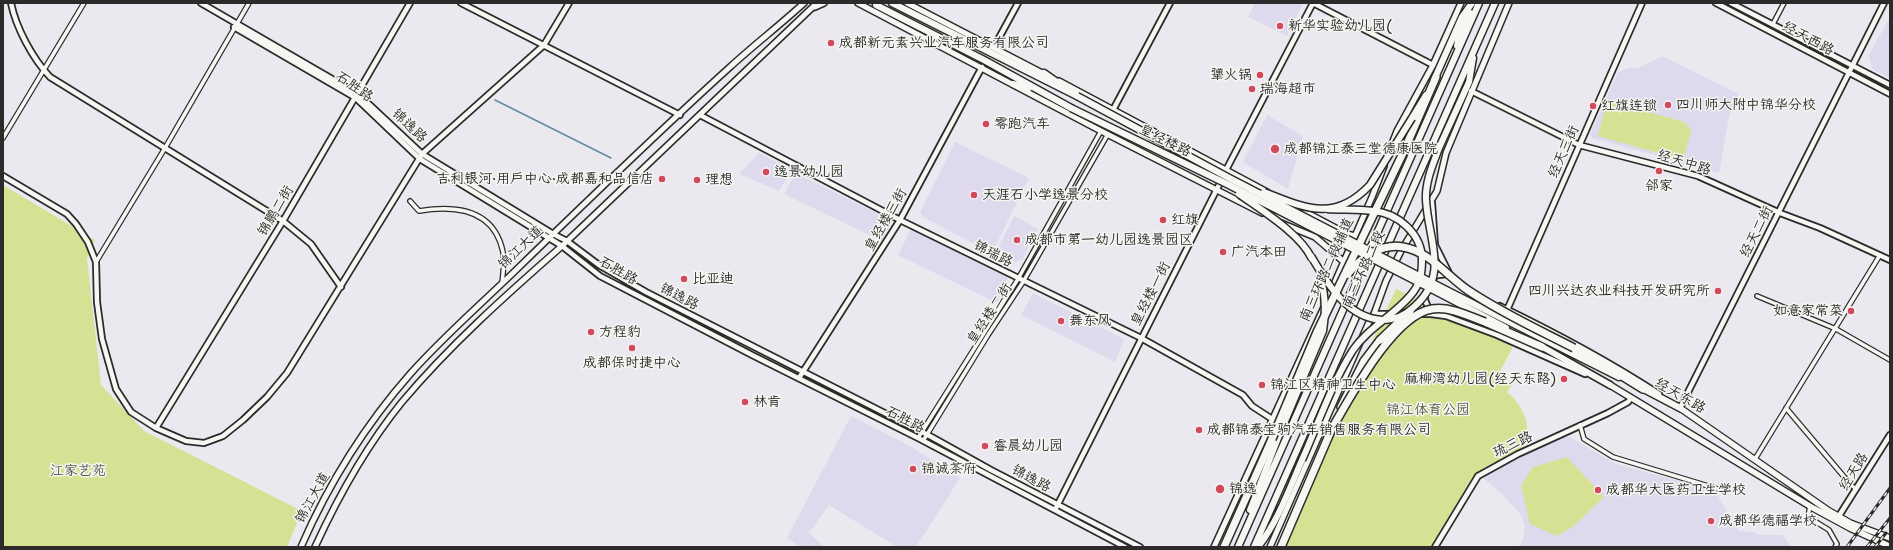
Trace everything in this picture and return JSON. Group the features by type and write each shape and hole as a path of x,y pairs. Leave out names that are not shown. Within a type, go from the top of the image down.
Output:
{"highway":[{"name":"皇经楼路","path":"892,3 1077,96 1447,293"},
{"path":"1456,55 1459,35 1472,3"},
{"path":"1224,547 1317,332 1414,121 1436,77 1462,17 1472,3"},
{"name":"南三环路二段","path":"1238,547 1479,3"},
{"name":"南三环路二段","path":"1254,547 1495,3"},
{"name":"皇经楼路","path":"876,5 984,60 1071,108 1447,293"},
{"path":"1281,547 1350,387 1364,361 1380,340 1429,290 1434,277 1435,258 1426,200 1426,188 1439,148 1468,82 1475,47"},
{"path":"1044,74 1077,96"},
{"path":"1014,84 1038,90"},
{"path":"1327,209 1349,202 1370,185 1414,121"},
{"path":"1232,179 1306,208 1373,211 1395,218 1415,236 1422,254 1422,274 1417,287 1410,297 1380,322 1353,350 1339,376 1278,515 1267,535 1258,547"},
{"path":"1227,184 1290,232 1311,256 1326,281 1341,299 1352,309 1374,319 1389,320 1410,311"},
{"path":"1339,287 1351,271 1368,256 1387,248 1404,247 1422,254 1468,291 1574,348 1643,389"},
{"path":"1238,547 1280,433 1323,330 1325,314 1324,296 1321,281 1311,256"},
{"name":"经天东路","path":"1447,293 1610,385"},
{"name":"经天东路","path":"1447,293 1680,408"},
{"path":"1331,430 1362,378 1391,338 1410,318 1419,313 1432,309 1442,309 1460,313 1485,322 1542,347"}],"main road":[{"name":"锦江大道","path":"301,547 310,526 346,462 392,396 442,341 548,238 730,67 803,3"},
{"name":"锦江大道","path":"315,547 368,450 402,402 447,352 562,246 817,3"},
{"path":"808,12 824,3"},
{"path":"858,3 869,6 1100,131 1167,163 1216,190 1315,238 1344,262"},
{"path":"907,3 1178,143 1347,234 1356,236"},
{"name":"南三环路二段辅道","path":"1214,547 1356,236 1397,131 1433,65 1461,3"},
{"path":"1270,547 1369,322 1374,314 1386,281 1437,191 1446,153 1509,3"},
{"path":"1167,163 1178,165 1184,163 1187,158 1185,150 1178,143"},
{"name":"经天东路","path":"1610,385 1810,506 1890,538"},
{"name":"经天东路","path":"1680,408 1755,459 1837,518 1887,545"}],"street":[{"path":"11,3 24,38 36,62 44,70 71,92 283,221 311,244 341,287"},
{"path":"3,138 84,3"},
{"name":"石胜路","path":"202,3 235,25 357,96 421,156 562,246 600,276 918,438 1125,547"},
{"path":"96,262 165,148 249,3"},
{"name":"锦鹏二街","path":"156,428 283,221 410,3"},
{"path":"461,3 680,115"},
{"path":"3,176 67,214 88,242 96,262 97,302 102,339 116,389 130,412 156,428 186,441 204,443 223,436 243,420 267,397 287,373 421,156 544,45 569,3"},
{"path":"994,47 1018,3"},
{"path":"1113,110 1170,3"},
{"path":"1313,3 1433,65"},
{"name":"皇经楼一街","path":"1055,511 1226,170 1313,3"},
{"name":"经天三街","path":"1507,310 1642,3"},
{"name":"经天西路","path":"1716,3 1890,94"},
{"name":"经天西路","path":"1731,3 1890,85"},
{"path":"1773,24 1784,3"},
{"name":"经天二街","path":"1680,408 1780,213 1851,65 1884,3"},
{"name":"皇经楼三街","path":"799,378 900,220 982,67"},
{"name":"经天中路","path":"1471,92 1579,145 1698,176 1780,213 1820,228 1890,260"},
{"name":"锦瑞路","path":"700,114 900,220 1023,282 1141,338 1243,394 1252,406 1272,419"},
{"name":"皇经楼二街","path":"918,438 1018,279 1100,131"},
{"name":"皇经楼二街","path":"923,441 988,335 1023,282 1108,134"},
{"name":"锦逸路","path":"421,156 567,241 598,265 646,292 802,373 928,435 1140,547"},
{"path":"410,201 419,211 441,207 453,208 468,211 486,222 496,234 503,252 502,283"},
{"path":"1432,202 1435,245 1450,274 1459,286 1568,339 1613,364 1680,408"},
{"path":"1755,459 1880,255"},
{"path":"1431,314 1425,300 1425,291 1430,279 1438,275 1450,274"},
{"path":"1757,296 1836,329 1890,360"},
{"path":"1374,314 1431,314 1446,316 1497,335 1610,385"},
{"name":"琉三路","path":"1435,547 1478,476 1511,457 1580,425 1608,414 1632,398"},
{"path":"1786,408 1850,485 1856,489"},
{"path":"1580,425 1584,439 1613,457 1718,488"},
{"name":"经天路","path":"1837,518 1890,434"},
{"path":"1810,506 1808,517 1829,530 1837,544 1835,547"}],"shaded area":[{"name":"新华实验幼儿园(","path":"1255,3 1298,3 1302,5 1287,36 1248,17"},
{"path":"1890,17 1890,78 1872,69 1869,55"},
{"name":"四川师大附中锦华分校","path":"1662,56 1739,94 1729,117 1719,173 1592,138 1590,134 1618,72 1630,68 1638,68"},
{"name":"成都锦江泰三堂德康医院","path":"1267,115 1303,136 1288,189 1243,162"},
{"name":"天涯石小学逸景分校","path":"955,142 1029,178 992,253 923,217 920,212"},
{"name":"逸景幼儿园","path":"759,153 792,170 779,191 739,174"},
{"path":"796,173 892,221 882,241 784,194"},
{"name":"成都市第一幼儿园逸景园区","path":"1014,216 1038,229 1022,260 1015,262 996,251"},
{"path":"911,229 1008,277 997,303 898,255"},
{"path":"1033,293 1124,339 1115,362 1021,315"},
{"path":"851,416 910,446 960,478 916,547 897,547 829,505 809,533 824,547 800,547 787,538"},
{"name":"成都华大医药卫生学校","path":"1561,436 1570,437 1616,464 1719,492 1719,498 1729,515 1736,515 1738,531 1754,532 1758,535 1783,535 1791,547 1519,547 1523,540 1525,526 1522,516 1502,494 1483,478 1487,474"}],"green space":[{"path":"1607,101 1685,122 1691,131 1683,160 1598,136"},
{"name":"江家艺苑","path":"3,185 95,240 87,259 101,385 144,431 302,511 287,547 3,547"},
{"name":"锦江体育公园","path":"1396,289 1469,322 1513,347 1498,375 1512,385 1507,392 1517,403 1525,417 1527,432 1521,444 1524,449 1485,467 1472,478 1431,547 1278,547"},
{"path":"1567,457 1604,497 1574,526 1557,536 1530,524 1521,485 1533,467"}],"waterway":[{"path":"495,100 611,158"}],"railway":[{"path":"1847,547 1890,488"},
{"path":"1867,547 1890,518"},
{"path":"1875,547 1886,533"}],"place":[{"name":"新华实验幼儿园(","path":"1280,26"},
{"name":"成都新元素兴业汽车服务有限公司","path":"831,43"},
{"name":"犟火锅","path":"1260,75"},
{"name":"瑞海超市","path":"1252,89"},
{"name":"四川师大附中锦华分校","path":"1668,105"},
{"name":"红旗连锁","path":"1593,106"},
{"name":"零跑汽车","path":"986,124"},
{"name":"成都锦江泰三堂德康医院","path":"1275,149"},
{"name":"邻家","path":"1659,171"},
{"name":"逸景幼儿园","path":"766,172"},
{"name":"吉利银河·用户中心·成都嘉和品信店","path":"662,179"},
{"name":"理想","path":"697,180"},
{"name":"天涯石小学逸景分校","path":"974,195"},
{"name":"红旗","path":"1163,220"},
{"name":"成都市第一幼儿园逸景园区","path":"1017,240"},
{"name":"广汽本田","path":"1223,252"},
{"name":"比亚迪","path":"684,279"},
{"name":"四川兴达农业科技开发研究所","path":"1718,291"},
{"name":"如意家常菜","path":"1851,311"},
{"name":"舞东风","path":"1061,321"},
{"name":"方程豹","path":"591,332"},
{"name":"成都保时捷中心","path":"632,348"},
{"name":"麻柳湾幼儿园(经天东路)","path":"1564,379"},
{"name":"锦江区精神卫生中心","path":"1262,385"},
{"name":"林肯","path":"745,402"},
{"name":"成都锦泰宝驹汽车销售服务有限公司","path":"1199,430"},
{"name":"睿晨幼儿园","path":"985,446"},
{"name":"锦诚茶府","path":"913,469"},
{"name":"锦逸","path":"1220,489"},
{"name":"成都华大医药卫生学校","path":"1598,490"},
{"name":"成都华德福学校","path":"1711,521"}]}
